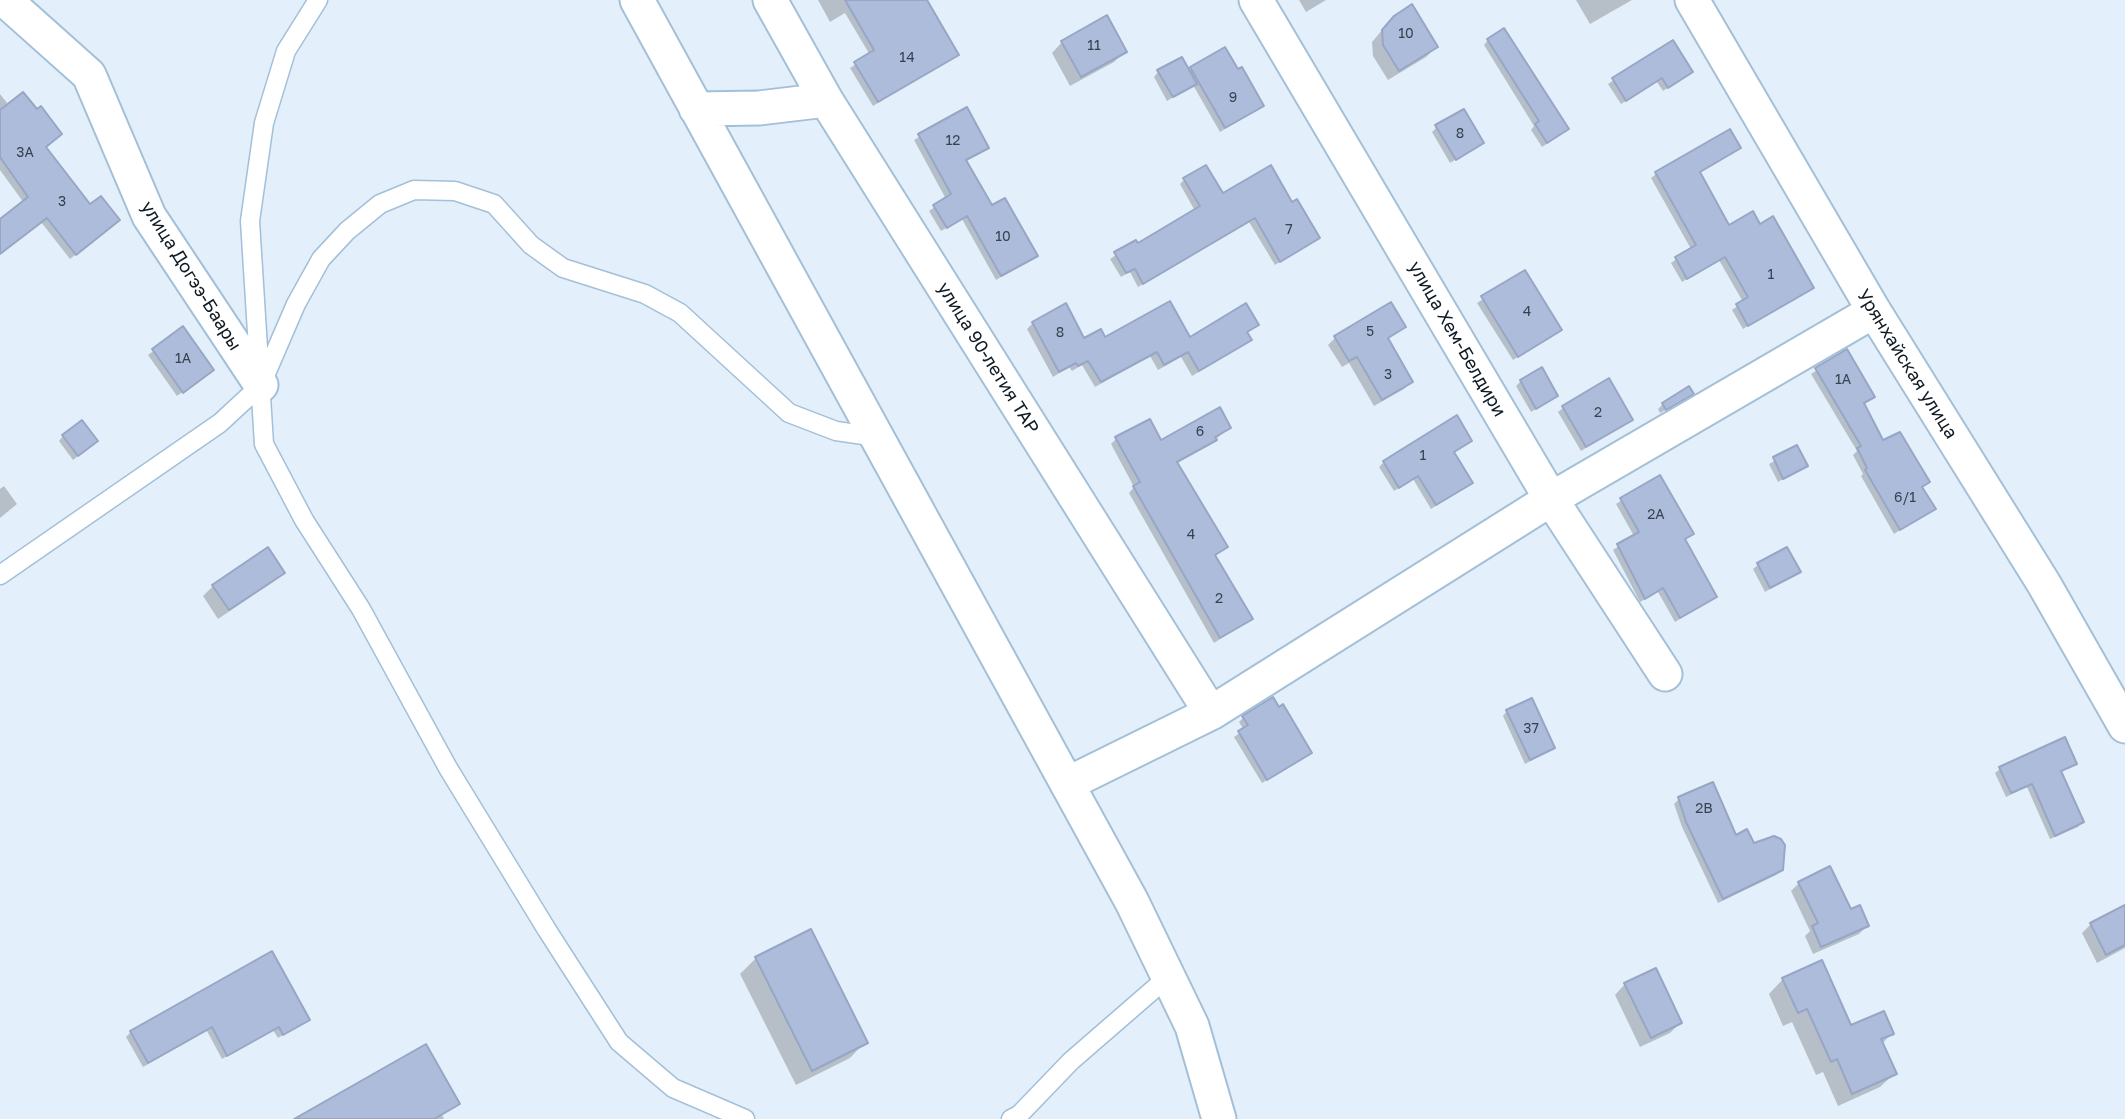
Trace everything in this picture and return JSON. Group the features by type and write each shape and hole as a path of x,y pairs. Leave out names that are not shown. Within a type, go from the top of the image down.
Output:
{"street":[{"name":"улица Догээ-Баары","path":"5,0 89,75 149,216 261,384"},
{"path":"637,0 1132,902 1192,1027 1219,1119"},
{"name":"улица 90-летия ТАР","path":"770,0 826,100 1211,713"},
{"name":"улица Хем-Белдири","path":"1256,0 1551,499 1665,674"},
{"name":"Урянхайская улица","path":"1692,0 1874,311 2044,583 2125,726"},
{"path":"696,109 759,108 826,100"},
{"path":"1066,784 1211,713 1551,499 1874,311"}],"lane":[{"path":"318,0 286,51 264,123 250,221 264,443 304,520 361,609 469,803 619,1042 673,1088 745,1119"},
{"path":"0,575 220,423 261,384 296,303 321,259 347,231 380,204 414,191 455,191 494,204 531,245 563,268 645,294 680,313 789,413 836,431 877,438"},
{"path":"1011,1119 1019,1115 1071,1061 1169,976"}],"building":[{"path":"845,0 927,0 959,55 878,102 854,62 874,50"},
{"path":"1412,4 1438,47 1399,71 1383,45 1382,30 1394,16"},
{"path":"1107,15 1127,52 1081,77 1061,41"},
{"path":"1504,28 1569,129 1547,143 1535,124 1539,121 1487,39"},
{"path":"1673,40 1693,72 1668,88 1662,78 1626,101 1612,78"},
{"path":"1225,47 1238,69 1242,67 1264,106 1225,128 1190,67"},
{"path":"1182,57 1197,84 1173,97 1157,70"},
{"path":"23,92 37,109 41,106 62,134 46,147 90,204 101,196 120,220 76,255 47,218 0,254 0,219 28,197 0,157 0,110"},
{"path":"967,107 989,148 966,160 992,205 1005,198 1038,256 1001,276 967,216 947,228 933,205 951,194 918,134"},
{"path":"1464,109 1484,143 1456,160 1435,125"},
{"path":"1730,129 1741,148 1700,172 1729,225 1753,211 1760,224 1773,216 1814,288 1748,326 1736,304 1748,297 1725,257 1687,279 1675,257 1696,245 1655,172"},
{"path":"1206,165 1223,193 1271,165 1292,202 1297,199 1320,238 1280,262 1255,218 1143,284 1135,269 1126,273 1114,252 1136,240 1138,243 1200,206 1183,178"},
{"path":"1525,270 1562,330 1518,357 1481,296"},
{"path":"1170,301 1190,337 1246,303 1259,325 1247,332 1252,340 1199,371 1188,352 1164,365 1157,352 1101,382 1088,361 1078,366 1076,363 1059,372 1032,322 1066,303 1084,338 1101,329 1105,337"},
{"path":"1391,302 1406,327 1388,338 1413,382 1382,400 1357,357 1349,361 1334,336"},
{"path":"183,326 214,370 183,393 152,349"},
{"path":"1847,349 1875,397 1864,403 1883,440 1900,432 1930,482 1922,487 1936,509 1900,530 1865,470 1867,468 1857,448 1861,446 1815,368"},
{"path":"1542,367 1558,396 1536,409 1520,380"},
{"path":"1609,378 1633,420 1586,447 1562,406"},
{"path":"1689,386 1694,394 1666,410 1662,403"},
{"path":"1220,407 1231,428 1215,437 1217,440 1177,462 1228,547 1215,555 1253,619 1220,638 1133,486 1140,482 1115,437 1150,419 1161,440"},
{"path":"1457,415 1472,441 1454,452 1473,483 1436,505 1418,476 1399,488 1383,461"},
{"path":"82,420 98,441 78,456 62,435"},
{"path":"1797,445 1808,466 1783,479 1773,457"},
{"path":"1660,475 1694,534 1685,539 1717,597 1680,618 1663,588 1645,599 1617,544 1639,532 1620,498"},
{"path":"268,547 285,573 229,610 212,585"},
{"path":"1787,547 1801,572 1770,588 1757,563"},
{"path":"1273,697 1279,707 1283,704 1312,753 1267,780 1238,731 1248,725 1242,716"},
{"path":"1532,698 1555,748 1530,760 1506,710"},
{"path":"2065,737 2077,764 2061,771 2084,822 2055,836 2032,784 2011,793 1999,767"},
{"path":"1713,782 1736,835 1747,829 1754,843 1774,836 1781,839 1785,845 1783,870 1723,899 1686,822 1678,797"},
{"path":"1830,866 1851,909 1860,905 1869,926 1821,947 1812,926 1818,923 1798,882"},
{"path":"2125,905 2125,945 2106,955 2090,923"},
{"path":"811,929 868,1043 812,1071 755,957"},
{"path":"272,951 310,1020 283,1035 279,1027 227,1056 212,1027 148,1063 130,1031"},
{"path":"1822,960 1851,1025 1884,1011 1894,1034 1881,1039 1897,1074 1852,1094 1837,1059 1831,1062 1807,1009 1798,1013 1782,978"},
{"path":"1656,968 1682,1023 1651,1038 1624,983"},
{"path":"426,1044 460,1104 434,1119 294,1119"}]}
